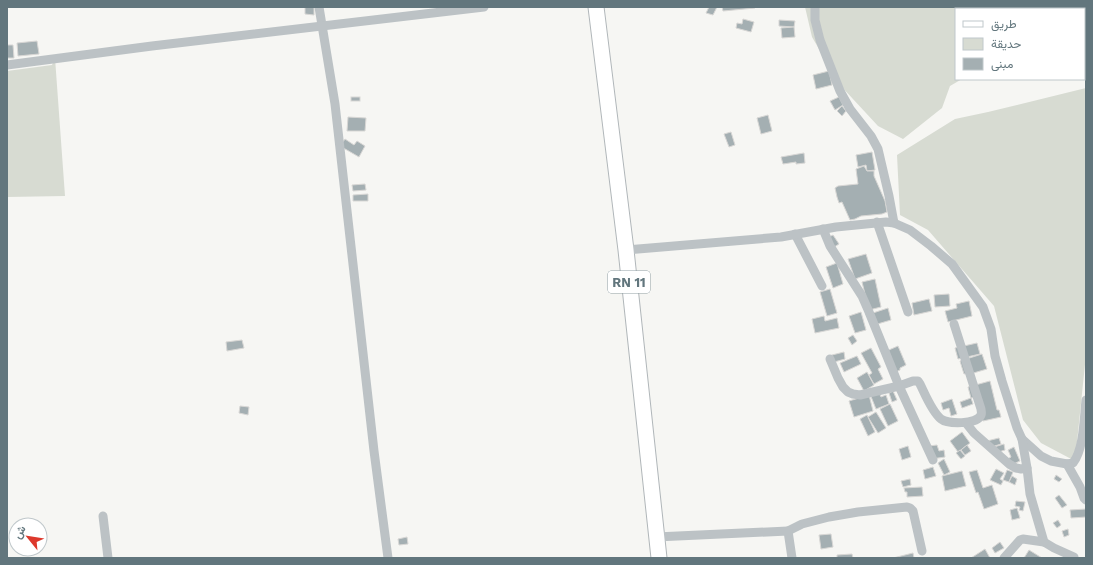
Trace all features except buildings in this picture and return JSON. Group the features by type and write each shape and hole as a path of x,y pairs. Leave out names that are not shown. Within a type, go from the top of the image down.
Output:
{"main road":[{"name":"RN 11","path":"596,7 626,250 659,558"}],"street":[{"path":"319,7 335,104 374,451 388,558"},
{"path":"7,65 152,46 484,7"},
{"path":"815,7 815,20 820,40 840,91 850,109 871,136 878,149 890,196 894,223"},
{"path":"626,250 781,237 823,229 878,222 894,223 910,230 952,264 982,307 991,329 995,356 1002,381 1022,439 1030,494 1044,542"},
{"path":"878,222 908,312"},
{"path":"823,229 830,246 862,296 899,386 933,460"},
{"path":"795,234 822,286"},
{"path":"830,359 838,378 848,392 860,395 918,381 940,418 949,422 966,423 979,418 982,414 954,324"},
{"path":"1022,439 1041,456 1067,464 1073,463 1077,458 1080,449 1086,400"},
{"path":"966,423 974,433 1009,464 1016,468 1027,468"},
{"path":"1067,464 1083,487 1084,498 1086,500"},
{"path":"656,537 788,531 802,524 829,517 858,512 906,507 913,511 922,551"},
{"path":"104,516 108,558"},
{"path":"788,531 792,558"},
{"path":"1004,558 1020,540 1044,542 1074,557"}],"green space":[{"path":"805,7 1076,7 955,8 955,80 960,80 950,86 942,108 903,139 878,126 840,85 812,37"},
{"path":"55,58 65,196 7,197 7,71 52,65"},
{"path":"1086,88 1086,355 1075,461 1041,443 1023,420 994,306 928,230 900,215 897,155 955,119"}]}
